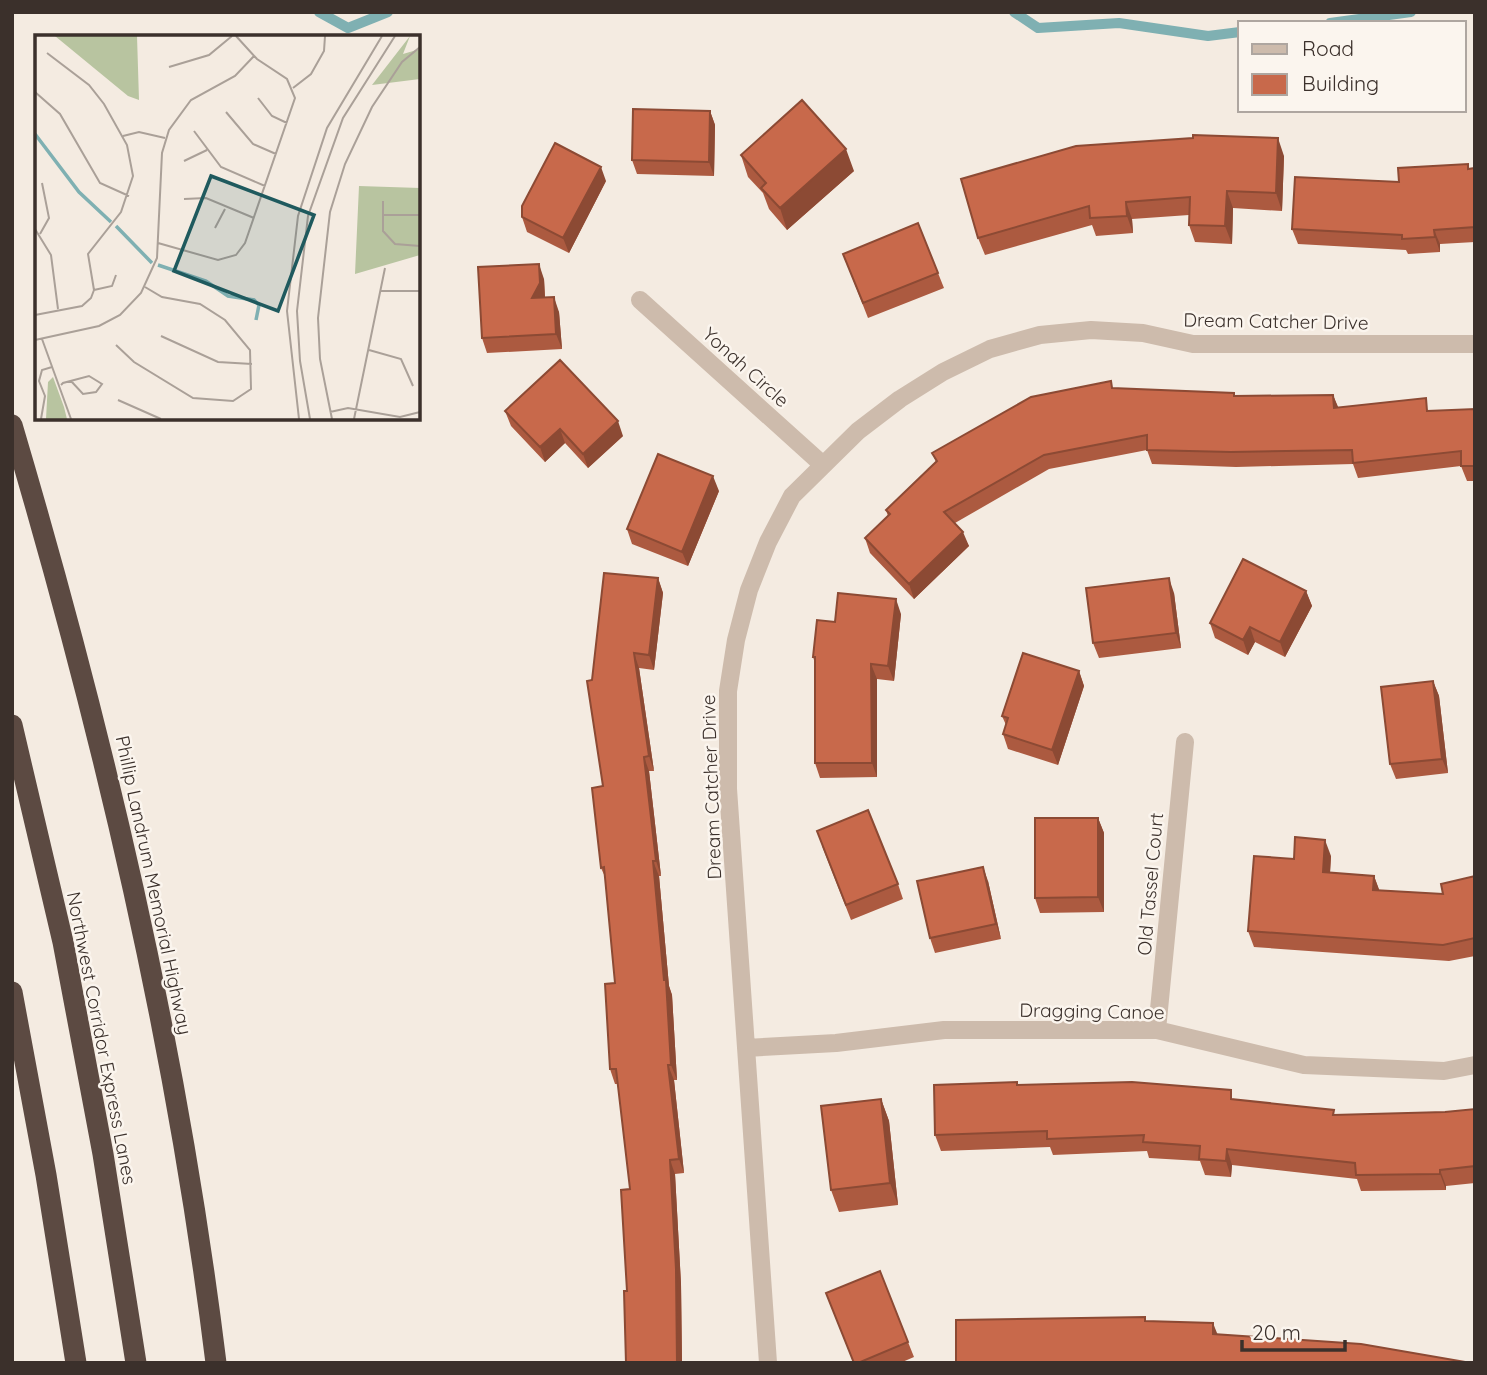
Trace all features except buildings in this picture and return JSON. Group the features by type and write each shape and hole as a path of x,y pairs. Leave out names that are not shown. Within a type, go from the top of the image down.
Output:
{"highway":[{"name":"Phillip Landrum Memorial Highway","path":"12,425 49,550 108,772 163,1032 207,1293 216,1363"},
{"name":"Northwest Corridor Express Lanes","path":"12,725 63,942 103,1154 136,1363"},
{"path":"12,992 46,1175 76,1363"}],"street":[{"name":"Yonah Circle","path":"640,300 823,465"},
{"name":"Dream Catcher Drive","path":"768,1363 729,789 728,691 736,640 749,590 768,542 792,496 858,431 900,399 943,372 990,349 1040,335 1091,330 1143,332 1193,344 1475,344"},
{"name":"Old Tassel Court","path":"1157,1030 1185,743"},
{"name":"Dragging Canoe","path":"746,1048 836,1043 944,1030 1157,1030 1304,1065 1444,1071 1475,1066"}],"waterway":[{"path":"319,12 348,28 388,12"},
{"path":"1014,12 1038,28 1119,23 1208,36 1238,32"},
{"path":"1345,21 1411,12"}]}
